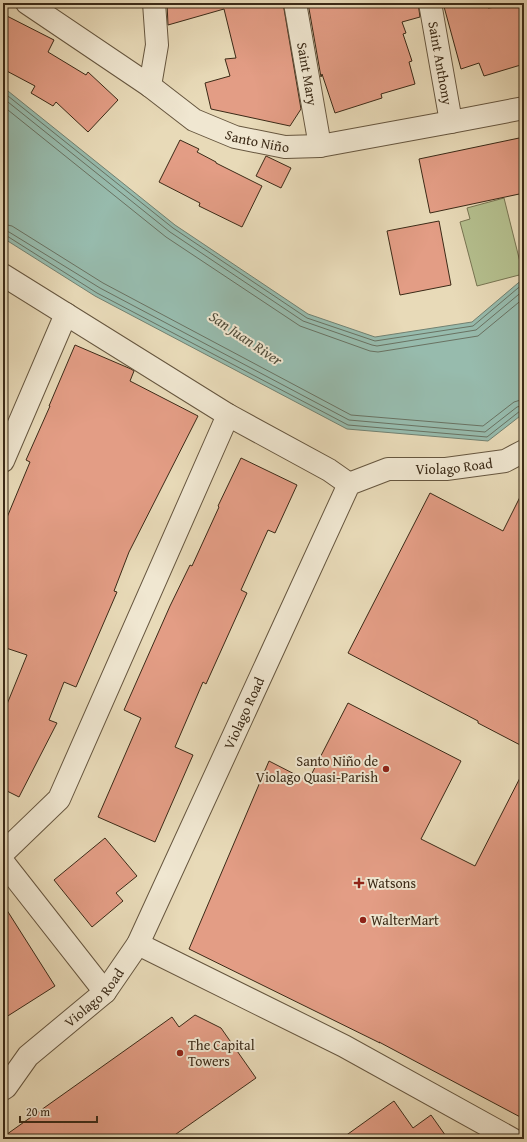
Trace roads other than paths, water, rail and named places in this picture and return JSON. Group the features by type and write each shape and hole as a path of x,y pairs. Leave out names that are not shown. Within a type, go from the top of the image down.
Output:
{"street":[{"name":"Santo Niño","path":"27,3 150,86 194,120 235,137 285,147 320,146 524,108"},
{"path":"150,86 157,46 154,3"},
{"name":"Saint Mary","path":"295,3 320,146"},
{"name":"Saint Anthony","path":"430,3 451,122"},
{"path":"3,275 228,415 329,470 349,484"},
{"path":"3,461 66,314"},
{"path":"3,853 59,799 228,415"},
{"name":"Violago Road","path":"3,1089 28,1056 105,992 138,944 349,484 388,469 446,469 515,456"},
{"path":"3,862 105,992"},
{"path":"138,944 344,1046 512,1139"},
{"name":"Violago Road","path":"3,1064 28,1056"}],"water":[{"name":"San Juan River","path":"3,87 175,225 308,314 375,337 472,322 524,278 524,413 488,441 347,429 95,296 3,238"}],"place":[{"name":"Santo Niño de Violago Quasi-Parish","path":"386,769"},
{"name":"Watsons","path":"359,883"},
{"name":"WalterMart","path":"363,920"},
{"name":"The Capital Towers","path":"180,1053"}]}
